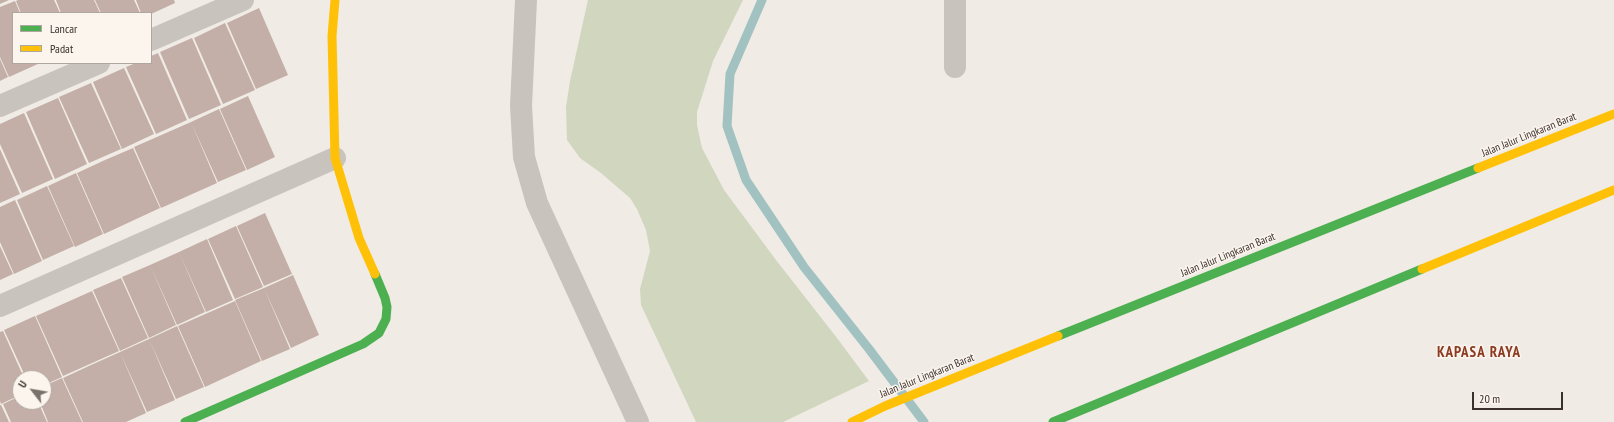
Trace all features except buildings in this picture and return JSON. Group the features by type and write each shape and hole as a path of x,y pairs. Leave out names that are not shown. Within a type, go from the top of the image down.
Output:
{"main road":[{"path":"185,422 363,344 375,337 382,329 386,319 387,307 385,298 359,238 335,158 332,36 335,0"},
{"name":"Jalan Jalur Lingkaran Barat","path":"852,422 885,406 1374,208 1614,114"},
{"path":"1052,422 1614,190"}],"street":[{"path":"152,40 243,0"},
{"path":"526,0 521,106 524,157 538,203 638,422"},
{"path":"955,0 955,67"},
{"path":"0,106 97,64"},
{"path":"0,306 335,158"}],"green space":[{"path":"588,0 743,0 713,61 697,112 697,125 702,148 724,190 869,381 783,422 696,422 641,305 640,289 650,251 646,230 637,209 630,198 601,173 580,158 567,140 566,107 570,81"}],"waterway":[{"path":"762,0 730,74 727,126 746,180 804,267 924,422"}],"traffic: fast":[{"path":"1058,336 1478,168"},
{"path":"1053,422 1422,269"},
{"path":"185,422 363,344 379,333 386,319 387,307 375,274"}],"traffic: slow":[{"path":"335,0 332,36 335,158 359,238 375,274"},
{"path":"1478,168 1614,114"},
{"path":"1422,269 1614,190"},
{"path":"852,422 885,406 1058,336"}],"district":[{"name":"KAPASA RAYA","path":"1479,353"}]}
